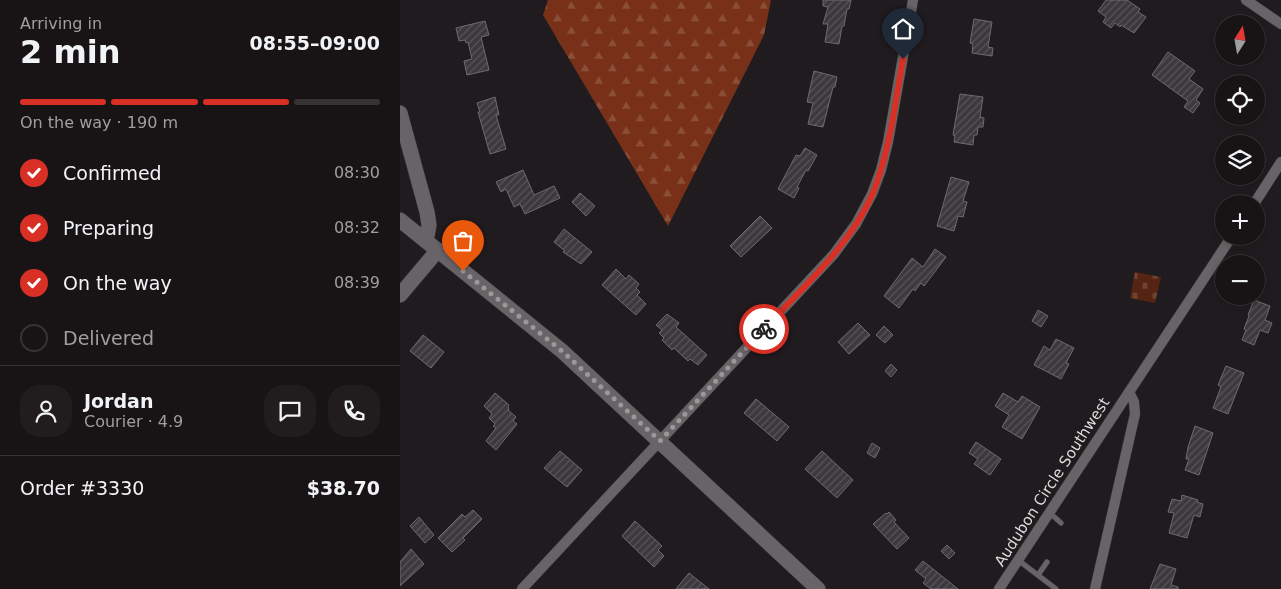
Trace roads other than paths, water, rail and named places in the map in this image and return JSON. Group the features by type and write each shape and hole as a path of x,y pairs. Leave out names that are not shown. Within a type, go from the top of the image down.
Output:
{"street":[{"path":"522,589 834,254 856,224 872,194 881,170 888,142 914,0"},
{"path":"1246,0 1281,24"},
{"path":"400,113 427,212 432,245 400,294"},
{"path":"1260,195 1281,162"},
{"path":"400,220 562,351 818,589"},
{"name":"Audubon Circle Southwest","path":"999,589 1226,245"},
{"path":"1096,589 1134,414 1134,402 1129,392"}],"lane":[{"path":"1050,513 1061,523"},
{"path":"1018,560 1056,589"},
{"path":"1038,575 1047,562"}]}
